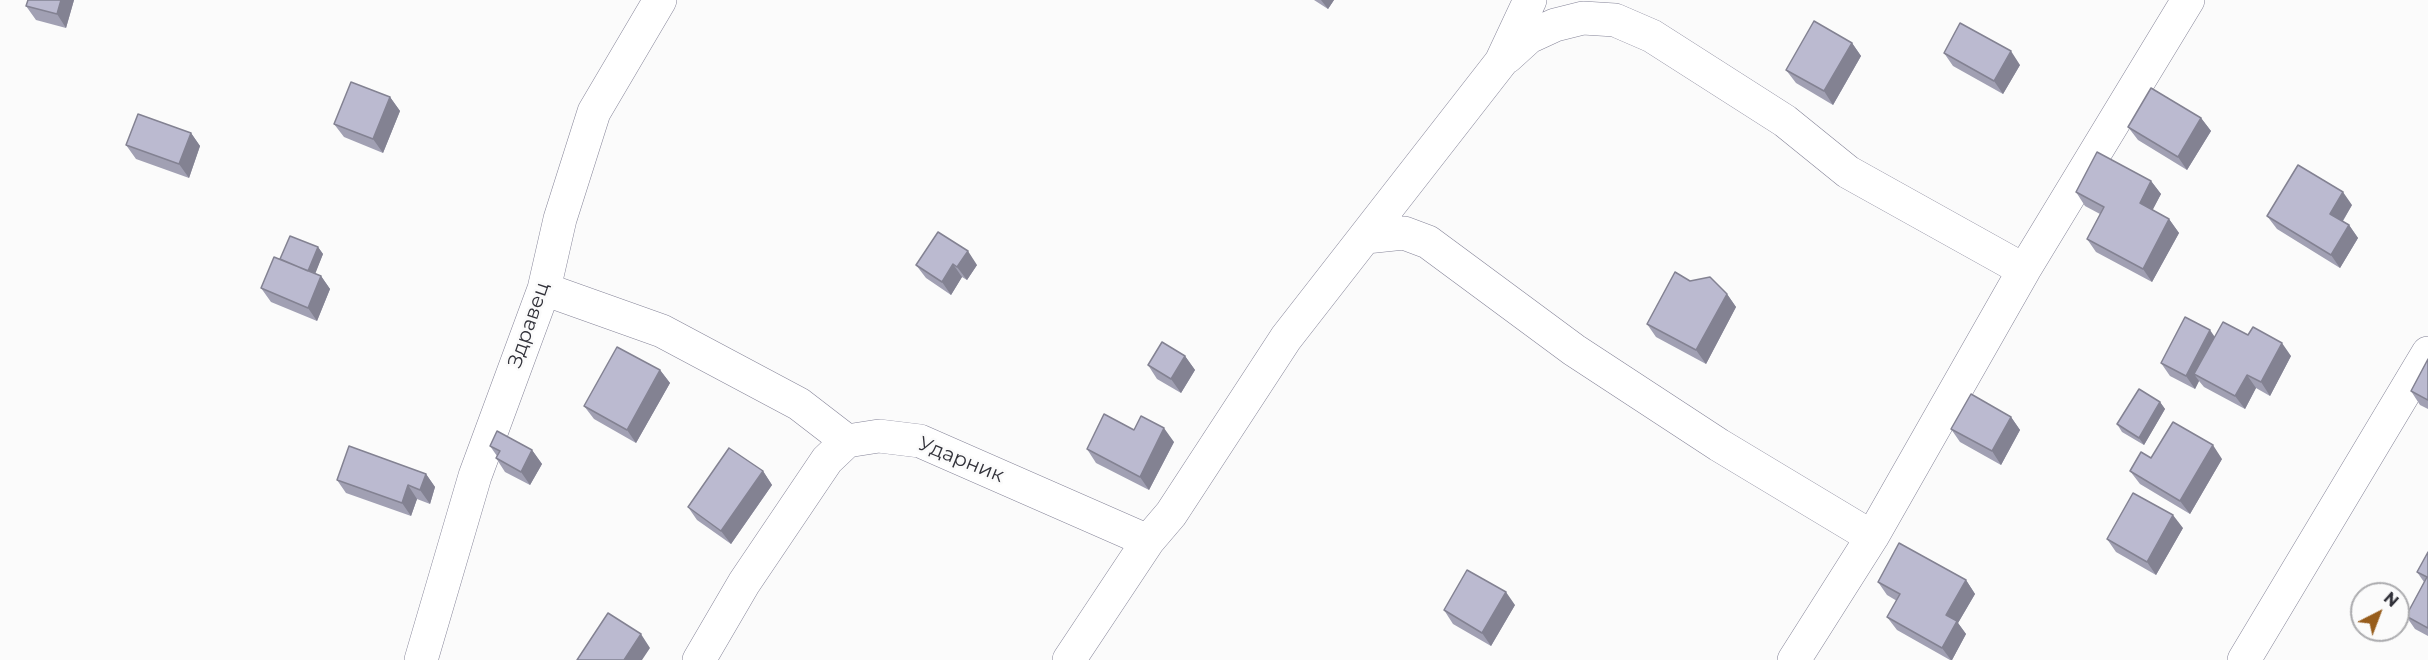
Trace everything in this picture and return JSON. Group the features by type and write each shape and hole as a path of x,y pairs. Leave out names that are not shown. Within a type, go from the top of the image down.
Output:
{"street":[{"name":"Здравец","path":"421,660 475,476 544,289 560,219 594,112 660,0"},
{"path":"1501,62 1530,0"},
{"path":"1794,660 1872,537 2024,270 2188,0"},
{"path":"1069,660 1148,541 1171,514 1286,338 1501,62 1529,37 1555,25 1583,18 1615,20 1652,36 1785,121 1848,172 2024,270"},
{"path":"1366,237 1404,234 1428,243 1603,369 1719,445 1872,537"},
{"path":"544,289 662,331 799,404 847,441 827,460 744,583 699,660"},
{"path":"2244,660 2428,353"},
{"name":"Ударник","path":"847,441 879,436 920,441 1148,541"}],"building":[{"path":"28,0 61,0 57,14 26,6"},
{"path":"1814,21 1852,43 1824,91 1786,70"},
{"path":"1960,23 2011,51 1994,81 1944,53"},
{"path":"351,82 390,97 373,139 334,124"},
{"path":"2151,88 2201,118 2178,157 2128,127"},
{"path":"138,114 191,133 179,164 126,145"},
{"path":"2097,152 2151,181 2140,203 2169,219 2143,269 2087,239 2104,207 2076,192"},
{"path":"2298,165 2343,192 2330,214 2349,225 2331,255 2267,216"},
{"path":"938,232 968,251 957,267 953,264 942,282 916,265"},
{"path":"290,236 318,247 308,271 280,259"},
{"path":"274,257 321,276 308,308 261,288"},
{"path":"1675,272 1690,281 1710,277 1727,294 1696,350 1647,324"},
{"path":"2185,317 2210,330 2186,376 2161,363"},
{"path":"2223,322 2248,335 2253,327 2282,343 2261,382 2247,375 2235,396 2194,374"},
{"path":"1162,342 1185,356 1171,379 1148,365"},
{"path":"617,347 660,370 627,430 584,406"},
{"path":"2428,359 2428,400 2411,391"},
{"path":"2139,389 2160,402 2139,438 2117,424"},
{"path":"1971,394 2011,417 1992,451 1951,429"},
{"path":"1104,414 1134,430 1141,416 1164,428 1140,477 1087,449"},
{"path":"2173,422 2213,445 2180,501 2130,471 2141,452 2151,458"},
{"path":"497,431 532,450 521,472 496,458 500,451 490,446"},
{"path":"349,446 426,474 420,490 408,485 402,503 337,480"},
{"path":"729,448 763,471 721,531 688,507"},
{"path":"2133,493 2173,515 2147,562 2107,539"},
{"path":"1899,543 1966,580 1946,615 1957,621 1942,648 1887,617 1900,594 1878,582"},
{"path":"2428,552 2428,628 2410,618 2410,609 2427,577 2417,572"},
{"path":"1467,570 1506,592 1482,633 1444,610"},
{"path":"608,613 641,634 624,660 577,660"}]}
